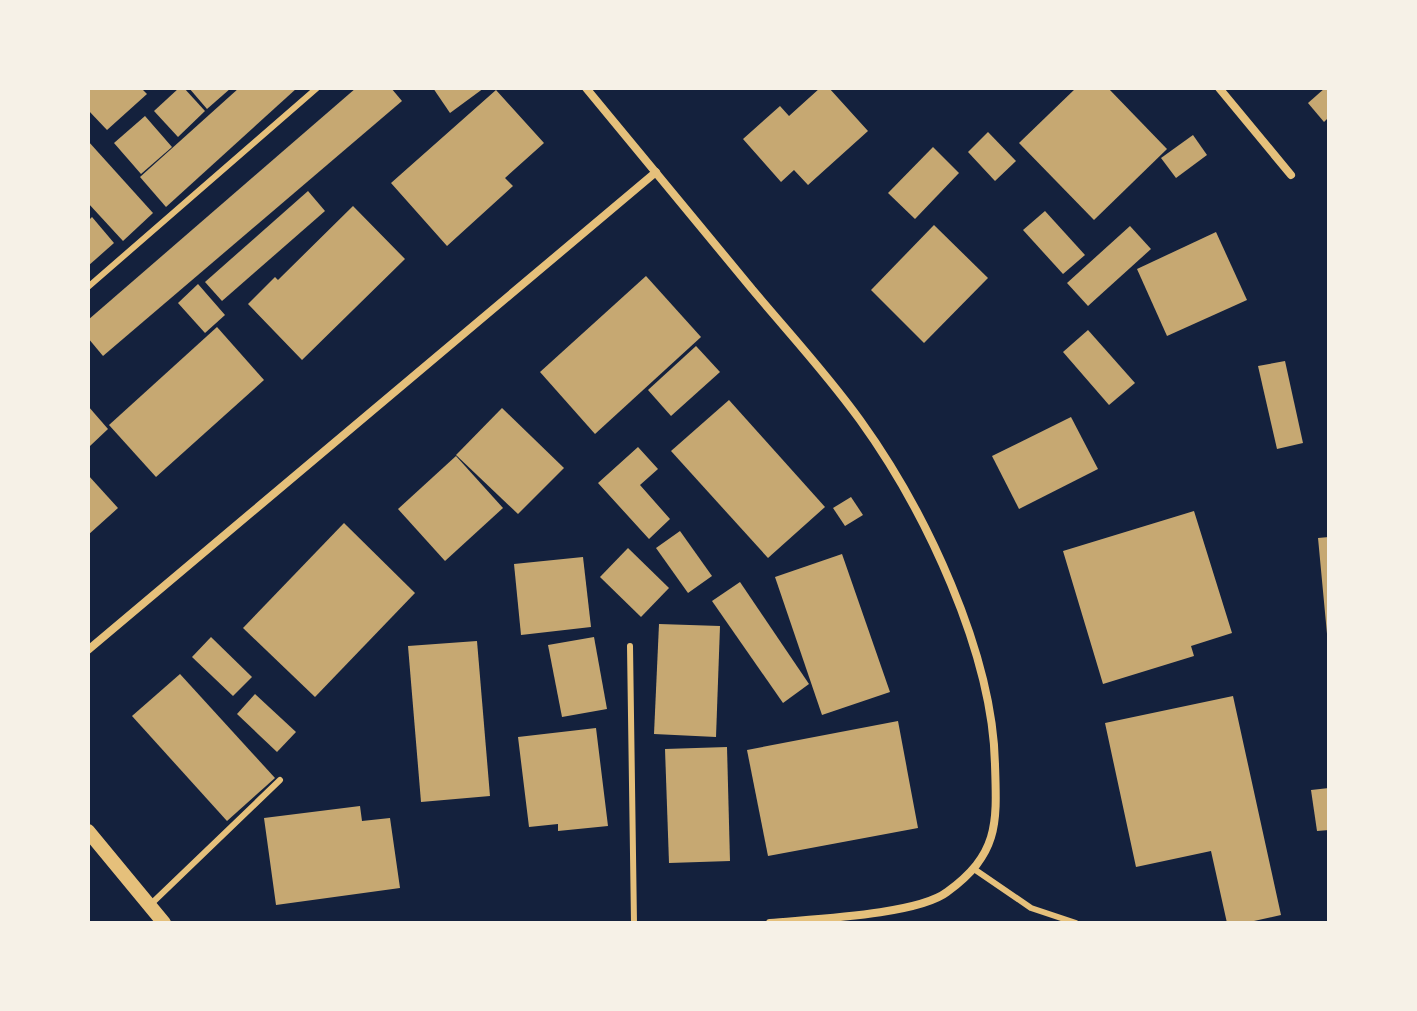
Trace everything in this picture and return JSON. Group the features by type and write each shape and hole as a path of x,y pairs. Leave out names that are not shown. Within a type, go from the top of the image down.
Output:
{"street":[{"path":"586,88 860,420 924,526 967,621 995,733 997,817 991,842 974,869 945,895 897,910 832,920 770,923"},
{"path":"1219,88 1291,175"},
{"path":"88,650 656,172"},
{"path":"88,831 164,923"}],"lane":[{"path":"88,287 317,88"},
{"path":"630,646 634,923"},
{"path":"150,905 280,780"},
{"path":"974,869 1031,908 1076,923"}],"building":[{"path":"88,88 141,88 147,94 107,130 88,110"},
{"path":"179,88 184,88 205,111 178,137 154,111"},
{"path":"189,88 231,88 207,109"},
{"path":"239,88 297,88 166,207 140,177"},
{"path":"356,88 391,88 402,101 103,356 88,338 88,320"},
{"path":"433,88 484,88 450,113"},
{"path":"820,88 829,88 868,131 808,185 794,170 781,182 743,139 780,106 789,116"},
{"path":"1076,88 1108,88 1167,149 1094,220 1019,143"},
{"path":"1329,88 1329,117 1324,122 1308,103"},
{"path":"496,90 544,143 505,178 513,186 447,246 391,183"},
{"path":"145,116 172,147 141,174 114,143"},
{"path":"988,132 1016,161 995,181 968,152"},
{"path":"1193,135 1207,155 1176,178 1161,158"},
{"path":"88,141 153,213 123,241 88,203"},
{"path":"933,147 959,173 915,219 888,193"},
{"path":"308,191 325,211 222,301 205,282"},
{"path":"353,206 405,259 302,360 248,304 275,277 278,280"},
{"path":"1045,211 1085,255 1063,274 1023,230"},
{"path":"92,217 114,243 88,266 88,221"},
{"path":"934,225 988,278 924,343 871,290"},
{"path":"1130,226 1151,249 1088,306 1067,283"},
{"path":"1216,232 1247,300 1167,336 1137,269"},
{"path":"646,276 701,337 595,434 540,372"},
{"path":"198,284 225,315 205,333 178,303"},
{"path":"217,327 264,380 156,477 109,425"},
{"path":"1088,330 1135,383 1109,405 1063,352"},
{"path":"696,346 720,372 671,416 648,390"},
{"path":"1285,361 1303,443 1277,449 1258,366"},
{"path":"729,400 825,507 768,558 671,451"},
{"path":"88,406 108,429 90,446 88,445"},
{"path":"502,408 564,468 518,514 456,455"},
{"path":"1071,417 1098,469 1019,509 992,456"},
{"path":"638,447 658,469 640,485 670,519 649,539 598,483"},
{"path":"456,456 503,508 445,561 398,509"},
{"path":"88,475 118,508 88,535"},
{"path":"851,497 863,515 845,526 833,508"},
{"path":"1194,511 1232,633 1191,646 1194,656 1103,684 1063,551"},
{"path":"344,523 415,593 315,697 243,628"},
{"path":"680,531 712,576 688,593 656,548"},
{"path":"1329,537 1329,634 1327,634 1318,538"},
{"path":"628,548 669,588 641,617 600,577"},
{"path":"842,554 890,692 822,715 775,577"},
{"path":"583,557 591,627 521,635 514,564"},
{"path":"740,582 809,684 783,703 712,601"},
{"path":"659,624 720,626 716,737 654,734"},
{"path":"211,637 252,677 233,696 192,657"},
{"path":"594,637 607,709 562,717 548,645"},
{"path":"477,641 490,796 421,802 408,646"},
{"path":"180,674 275,778 227,821 132,716"},
{"path":"255,694 296,732 277,752 237,714"},
{"path":"1233,696 1281,915 1245,923 1227,923 1211,851 1136,867 1105,723"},
{"path":"898,721 918,828 768,856 747,750"},
{"path":"596,728 608,826 558,831 558,824 529,827 518,737"},
{"path":"727,747 730,861 669,863 665,749"},
{"path":"1329,788 1329,830 1317,831 1311,790"},
{"path":"360,806 362,821 390,818 400,888 276,905 264,818"}]}
